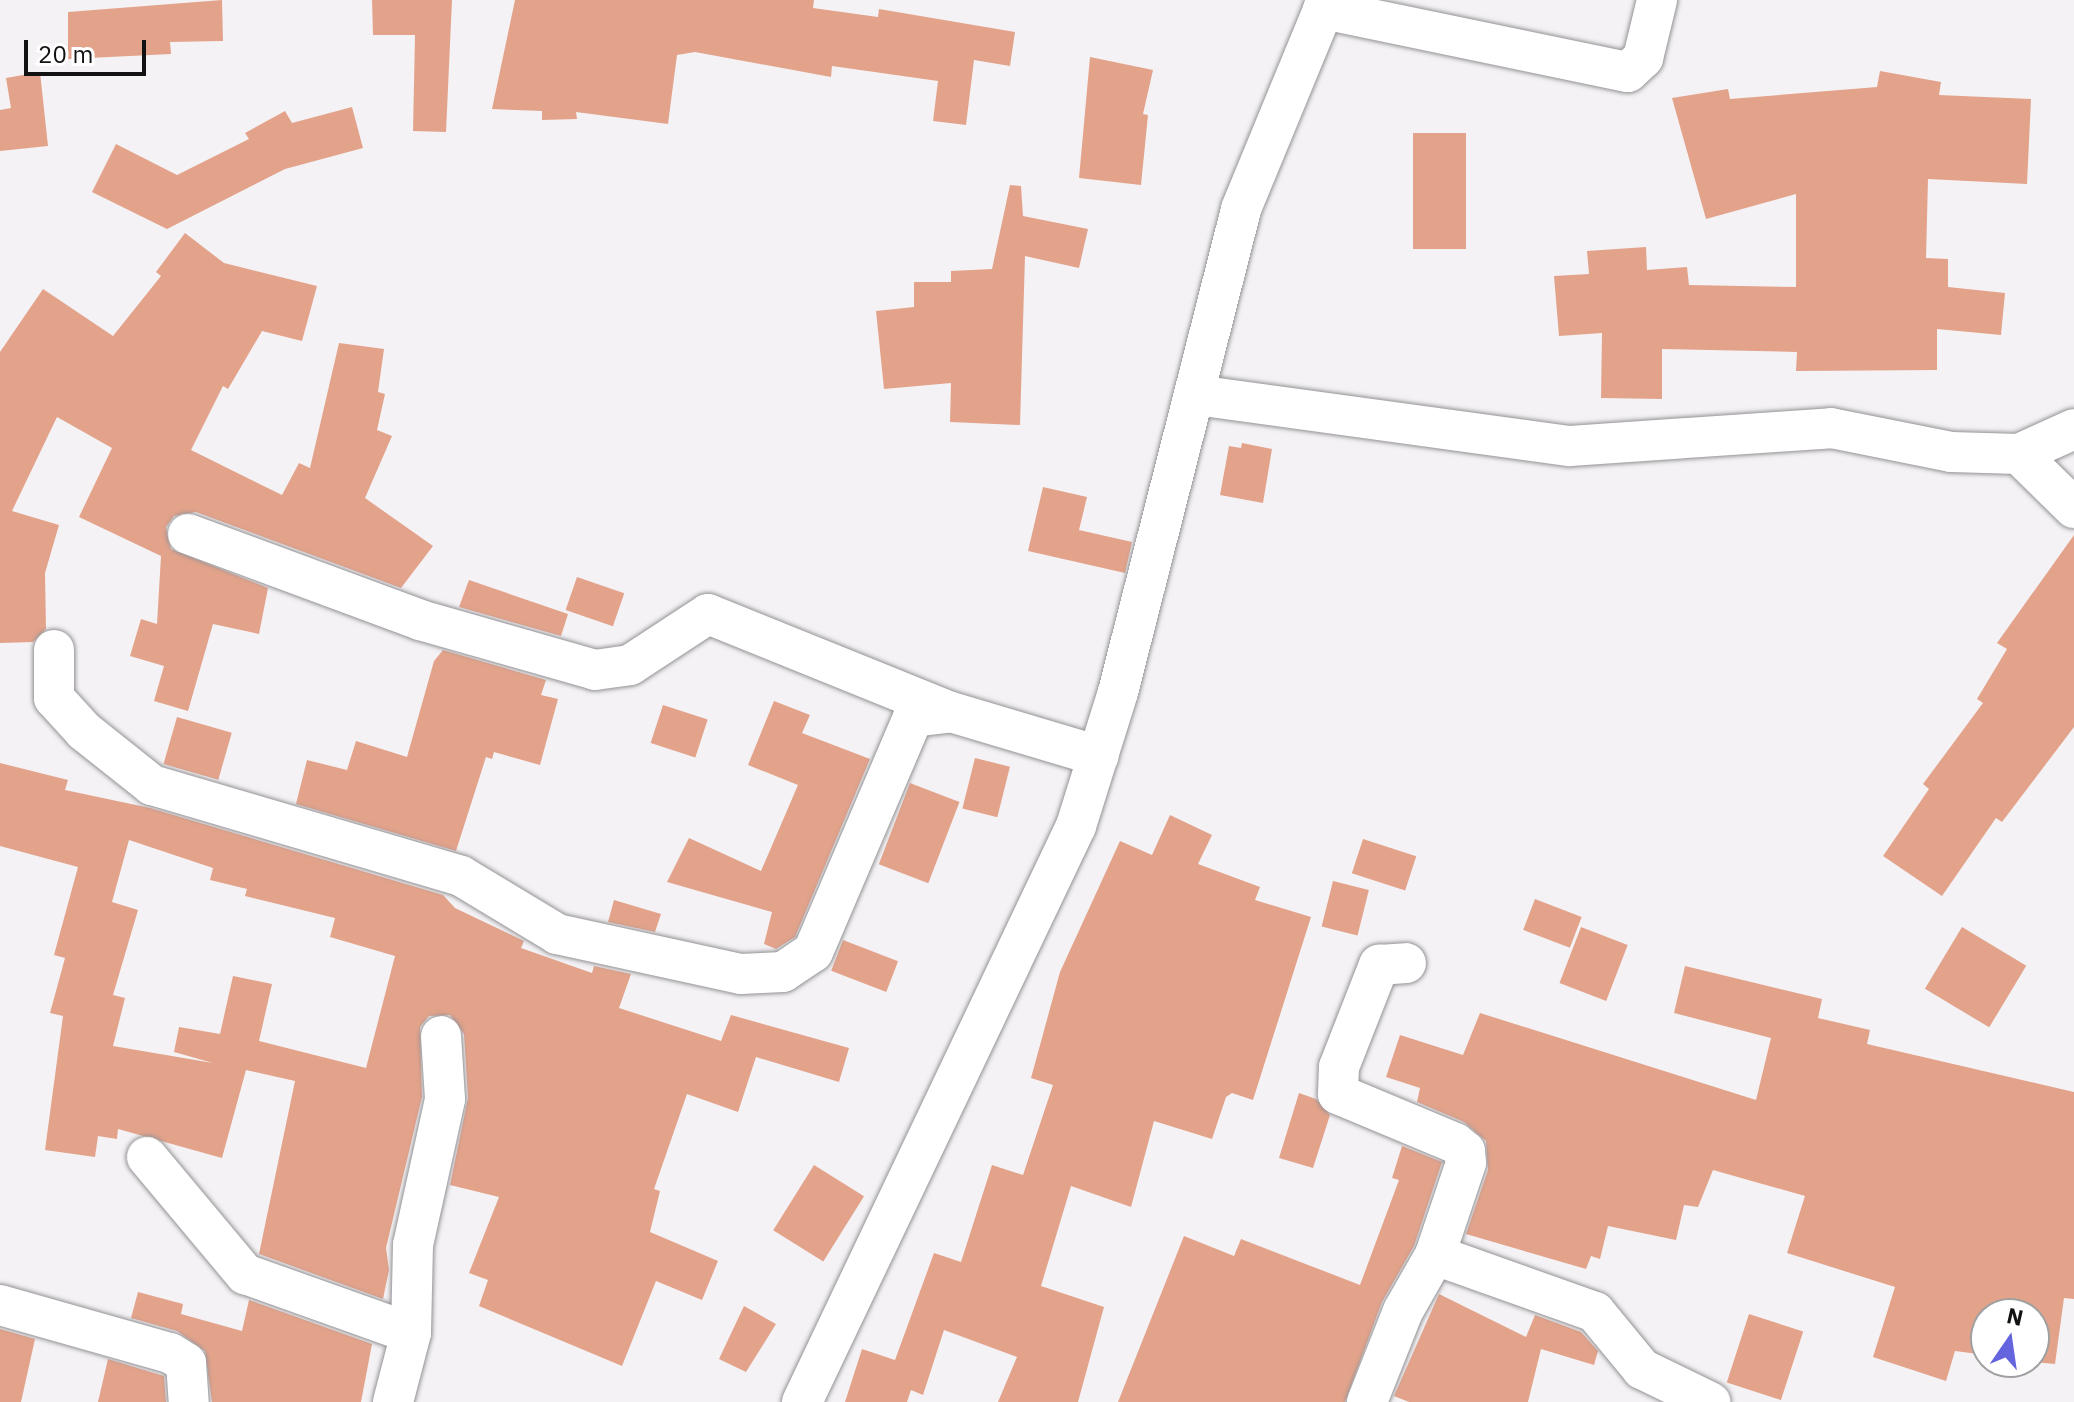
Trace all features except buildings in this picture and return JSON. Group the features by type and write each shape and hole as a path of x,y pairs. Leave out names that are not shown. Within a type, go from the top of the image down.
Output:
{"street":[{"path":"802,1402 1076,826 1099,756 1196,395 1241,209 1325,5 1628,72 1643,58 1657,0"},
{"path":"1196,395 1526,444 1570,446 1831,428 1951,452 2019,454 2074,429"},
{"path":"2019,454 2074,508"},
{"path":"188,534 420,620 595,670 630,665 708,614 951,712 1099,756"},
{"path":"54,650 54,698 84,731 152,785 461,876 557,934 741,974 783,972 813,952 913,717 951,712"},
{"path":"1367,1402 1403,1311 1435,1255 1465,1151 1338,1094 1336,1081 1379,965 1406,963"},
{"path":"393,1402 411,1333 413,1245 445,1099 441,1036"},
{"path":"147,1157 245,1274 411,1333"},
{"path":"1435,1255 1595,1312 1642,1369 1710,1402"},
{"path":"0,1305 170,1353 186,1363 189,1402"}]}
